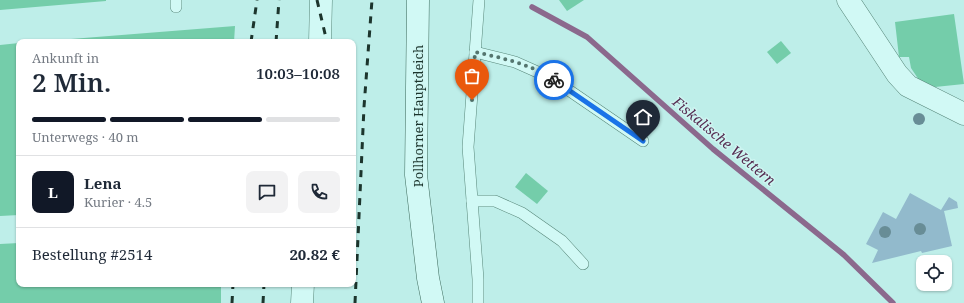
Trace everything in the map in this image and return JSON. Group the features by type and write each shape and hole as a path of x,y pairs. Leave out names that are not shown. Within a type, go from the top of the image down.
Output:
{"main road":[{"path":"320,39 321,0"},
{"name":"Pollhorner Hauptdeich","path":"418,0 416,175 428,278 433,303"},
{"path":"848,0 897,74 908,86 964,114"},
{"path":"302,303 303,287"}],"lane":[{"path":"478,303 478,279 468,147 479,0"},
{"path":"475,52 515,62 551,78 643,141"},
{"path":"472,201 495,201 522,212 562,241 582,264"}],"shaded area":[{"path":"910,193 941,210 949,197 957,202 958,208 944,211 952,246 922,253 921,251 872,263 878,250 866,244 883,212 896,219"}],"building":[{"path":"0,0 106,0 106,1 0,10"},
{"path":"559,0 584,0 567,11"},
{"path":"954,14 964,84 935,87 919,80 911,68 909,57 899,57 895,22"},
{"path":"235,26 234,39 71,39"},
{"path":"781,41 791,53 777,64 767,52"},
{"path":"16,43 16,215 0,216 0,45"},
{"path":"526,173 548,191 537,204 515,187"},
{"path":"16,243 16,287 221,287 221,303 0,303 0,244"}],"waterway":[{"name":"Fiskalische Wettern","path":"532,7 587,37 713,149 844,255 893,303"}],"railway":[{"path":"251,39 257,0"},
{"path":"276,39 279,0"},
{"path":"317,0 326,39"},
{"path":"356,281 364,107 372,0"},
{"path":"232,303 233,287"},
{"path":"263,303 264,287"},
{"path":"355,303 356,287"}],"way so far":[{"path":"472,100 475,52 515,62 554,80"}],"route":[{"path":"554,80 643,141"}]}
